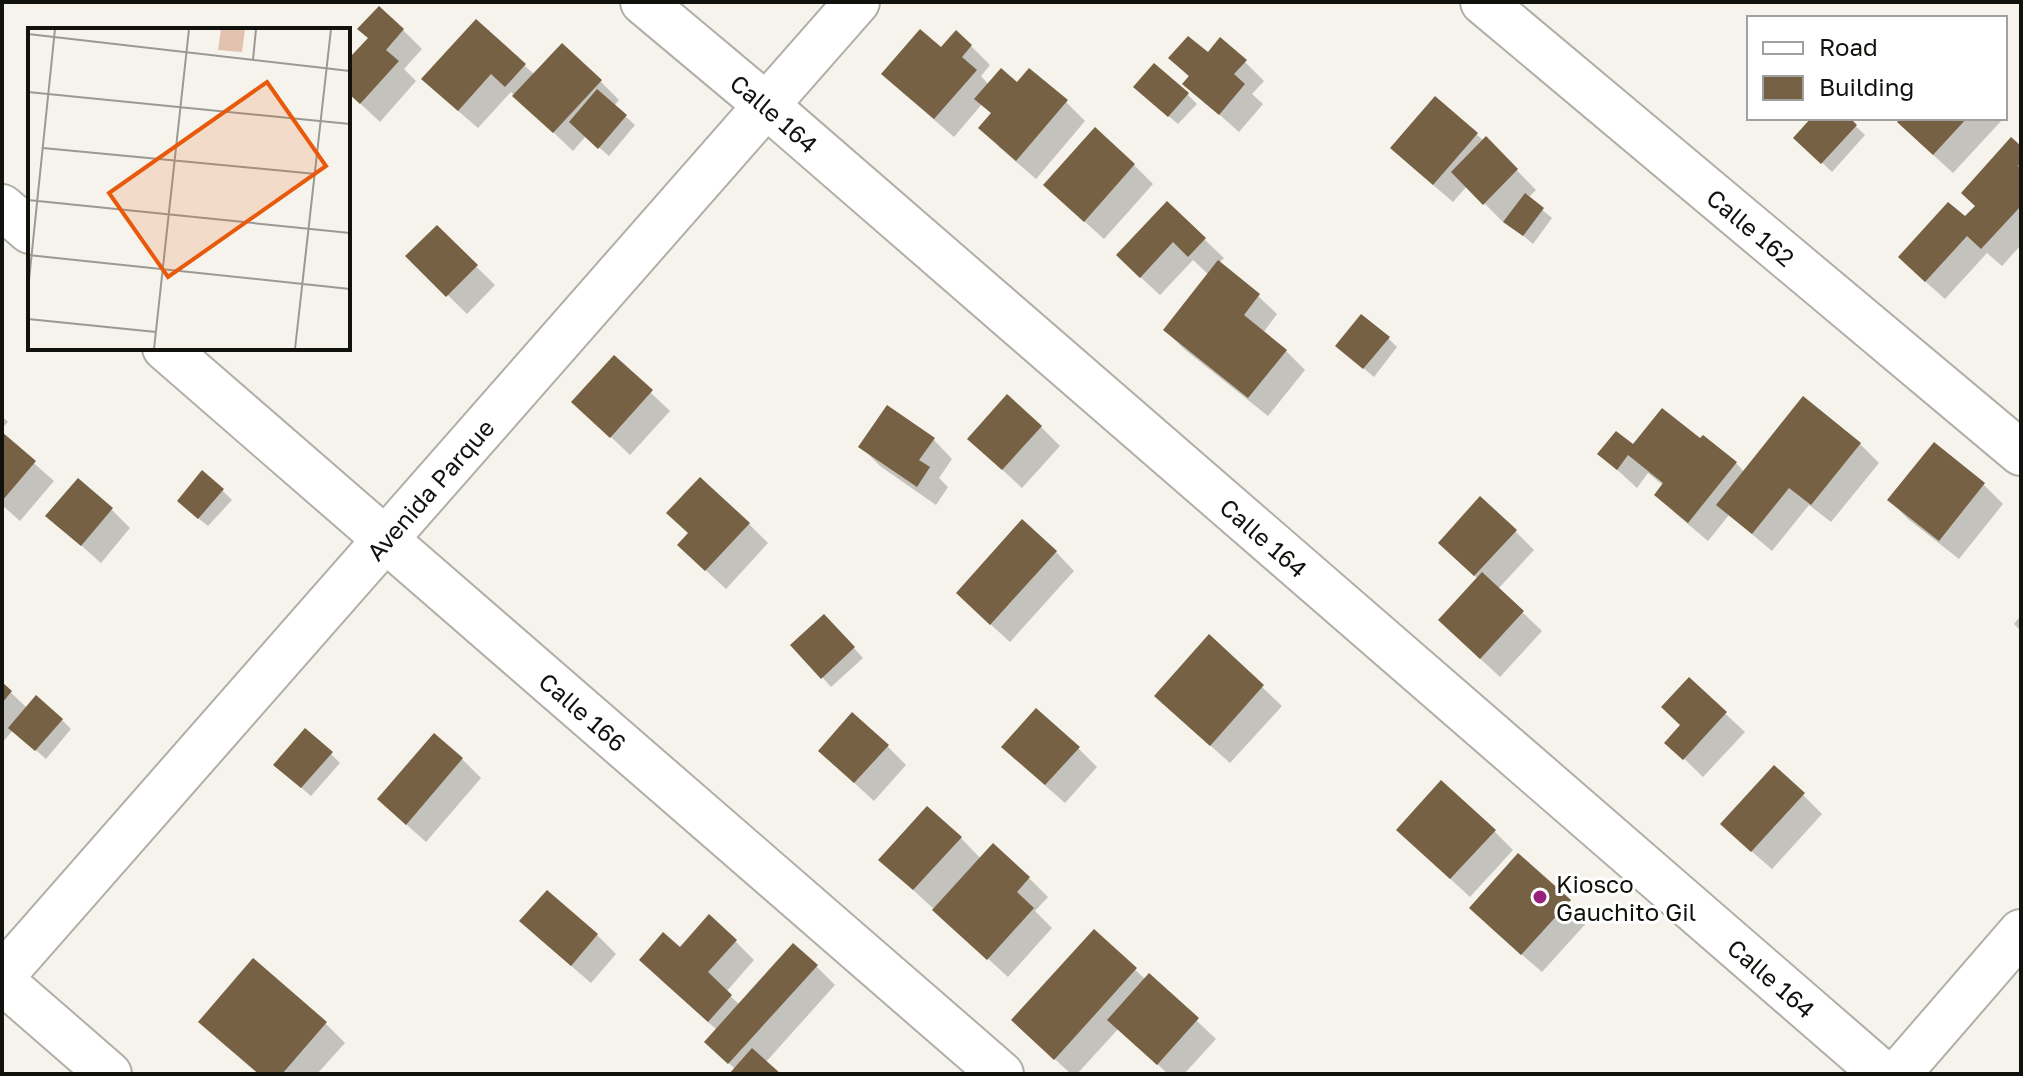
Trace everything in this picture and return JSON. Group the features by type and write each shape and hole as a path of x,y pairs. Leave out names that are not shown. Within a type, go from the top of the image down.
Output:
{"street":[{"name":"Calle 164","path":"643,2 766,105 1883,1074"},
{"name":"Avenida Parque","path":"2,979 857,2"},
{"name":"Calle 162","path":"1483,2 2021,453"},
{"path":"2,207 28,229"},
{"name":"Calle 166","path":"167,350 1001,1074"},
{"path":"1898,1074 2021,932"},
{"path":"2,979 109,1074"}],"building":[{"path":"379,6 404,29 386,50 399,61 360,104 350,95 350,53 352,55 368,38 357,29"},
{"path":"476,19 526,64 505,87 491,74 458,111 421,79"},
{"path":"920,29 941,47 956,30 972,45 962,57 977,70 934,119 881,74"},
{"path":"1188,36 1208,52 1220,37 1247,60 1234,74 1245,84 1219,115 1182,84 1189,76 1168,58"},
{"path":"562,43 602,80 553,133 512,96"},
{"path":"1154,63 1189,93 1168,117 1133,87"},
{"path":"1001,68 1017,82 1029,68 1068,100 1016,161 978,128 991,113 974,99"},
{"path":"597,89 627,115 598,149 569,122"},
{"path":"1435,96 1478,133 1433,185 1390,148"},
{"path":"1809,120 1852,120 1857,125 1821,164 1793,138"},
{"path":"1898,120 1965,120 1933,155 1897,122"},
{"path":"1095,127 1135,164 1084,222 1043,185"},
{"path":"1486,136 1518,169 1483,205 1451,172"},
{"path":"2011,137 2021,146 2018,166 2021,169 2021,206 1981,249 1967,236 1925,282 1898,257 1948,202 1965,216 1975,206 1961,193"},
{"path":"1525,193 1544,208 1523,236 1503,222"},
{"path":"1167,201 1206,238 1188,257 1173,242 1140,278 1116,255"},
{"path":"437,225 478,265 446,297 405,256"},
{"path":"1218,260 1260,294 1244,315 1287,350 1248,398 1163,330"},
{"path":"1361,314 1390,337 1363,369 1335,346"},
{"path":"614,355 653,390 610,438 571,402"},
{"path":"1007,394 1042,426 1002,470 967,439"},
{"path":"1803,396 1861,443 1811,505 1789,488 1752,534 1716,505"},
{"path":"887,405 935,438 919,460 930,467 917,487 858,447"},
{"path":"1662,408 1737,462 1688,523 1654,495 1663,483 1628,455 1617,470 1597,454 1616,431 1633,444"},
{"path":"2,432 36,461 2,501"},
{"path":"1934,442 1985,483 1939,541 1887,500"},
{"path":"202,470 224,489 198,519 177,501"},
{"path":"700,477 750,523 705,571 677,545 688,533 666,513"},
{"path":"78,478 113,508 81,546 45,516"},
{"path":"1480,496 1517,530 1474,576 1438,543"},
{"path":"1022,519 1057,551 990,625 956,593"},
{"path":"1482,572 1524,611 1480,659 1438,620"},
{"path":"824,614 855,647 821,679 790,645"},
{"path":"1209,634 1264,685 1210,746 1154,696"},
{"path":"1689,677 1727,712 1683,760 1664,743 1680,725 1661,707"},
{"path":"2,682 12,691 2,703"},
{"path":"36,695 63,719 35,751 8,728"},
{"path":"1036,708 1080,747 1045,785 1001,747"},
{"path":"852,712 889,745 854,783 818,751"},
{"path":"305,728 333,752 301,788 273,765"},
{"path":"434,733 463,758 406,825 377,799"},
{"path":"1774,765 1805,793 1751,852 1720,824"},
{"path":"1441,780 1496,830 1450,879 1396,830"},
{"path":"927,806 962,837 913,890 878,860"},
{"path":"993,843 1030,877 1017,892 1034,908 987,960 932,910"},
{"path":"1518,853 1571,900 1521,955 1469,908"},
{"path":"547,890 598,934 571,966 519,921"},
{"path":"709,914 737,940 708,972 732,995 708,1022 639,960 663,932 680,947"},
{"path":"1094,929 1137,968 1054,1060 1011,1020"},
{"path":"793,943 818,965 728,1064 704,1042"},
{"path":"253,958 327,1022 282,1074 259,1074 198,1022"},
{"path":"1149,973 1199,1018 1157,1065 1107,1020"},
{"path":"752,1048 781,1074 729,1074"}],"place":[{"name":"Kiosco Gauchito Gil","path":"1540,897"}]}
